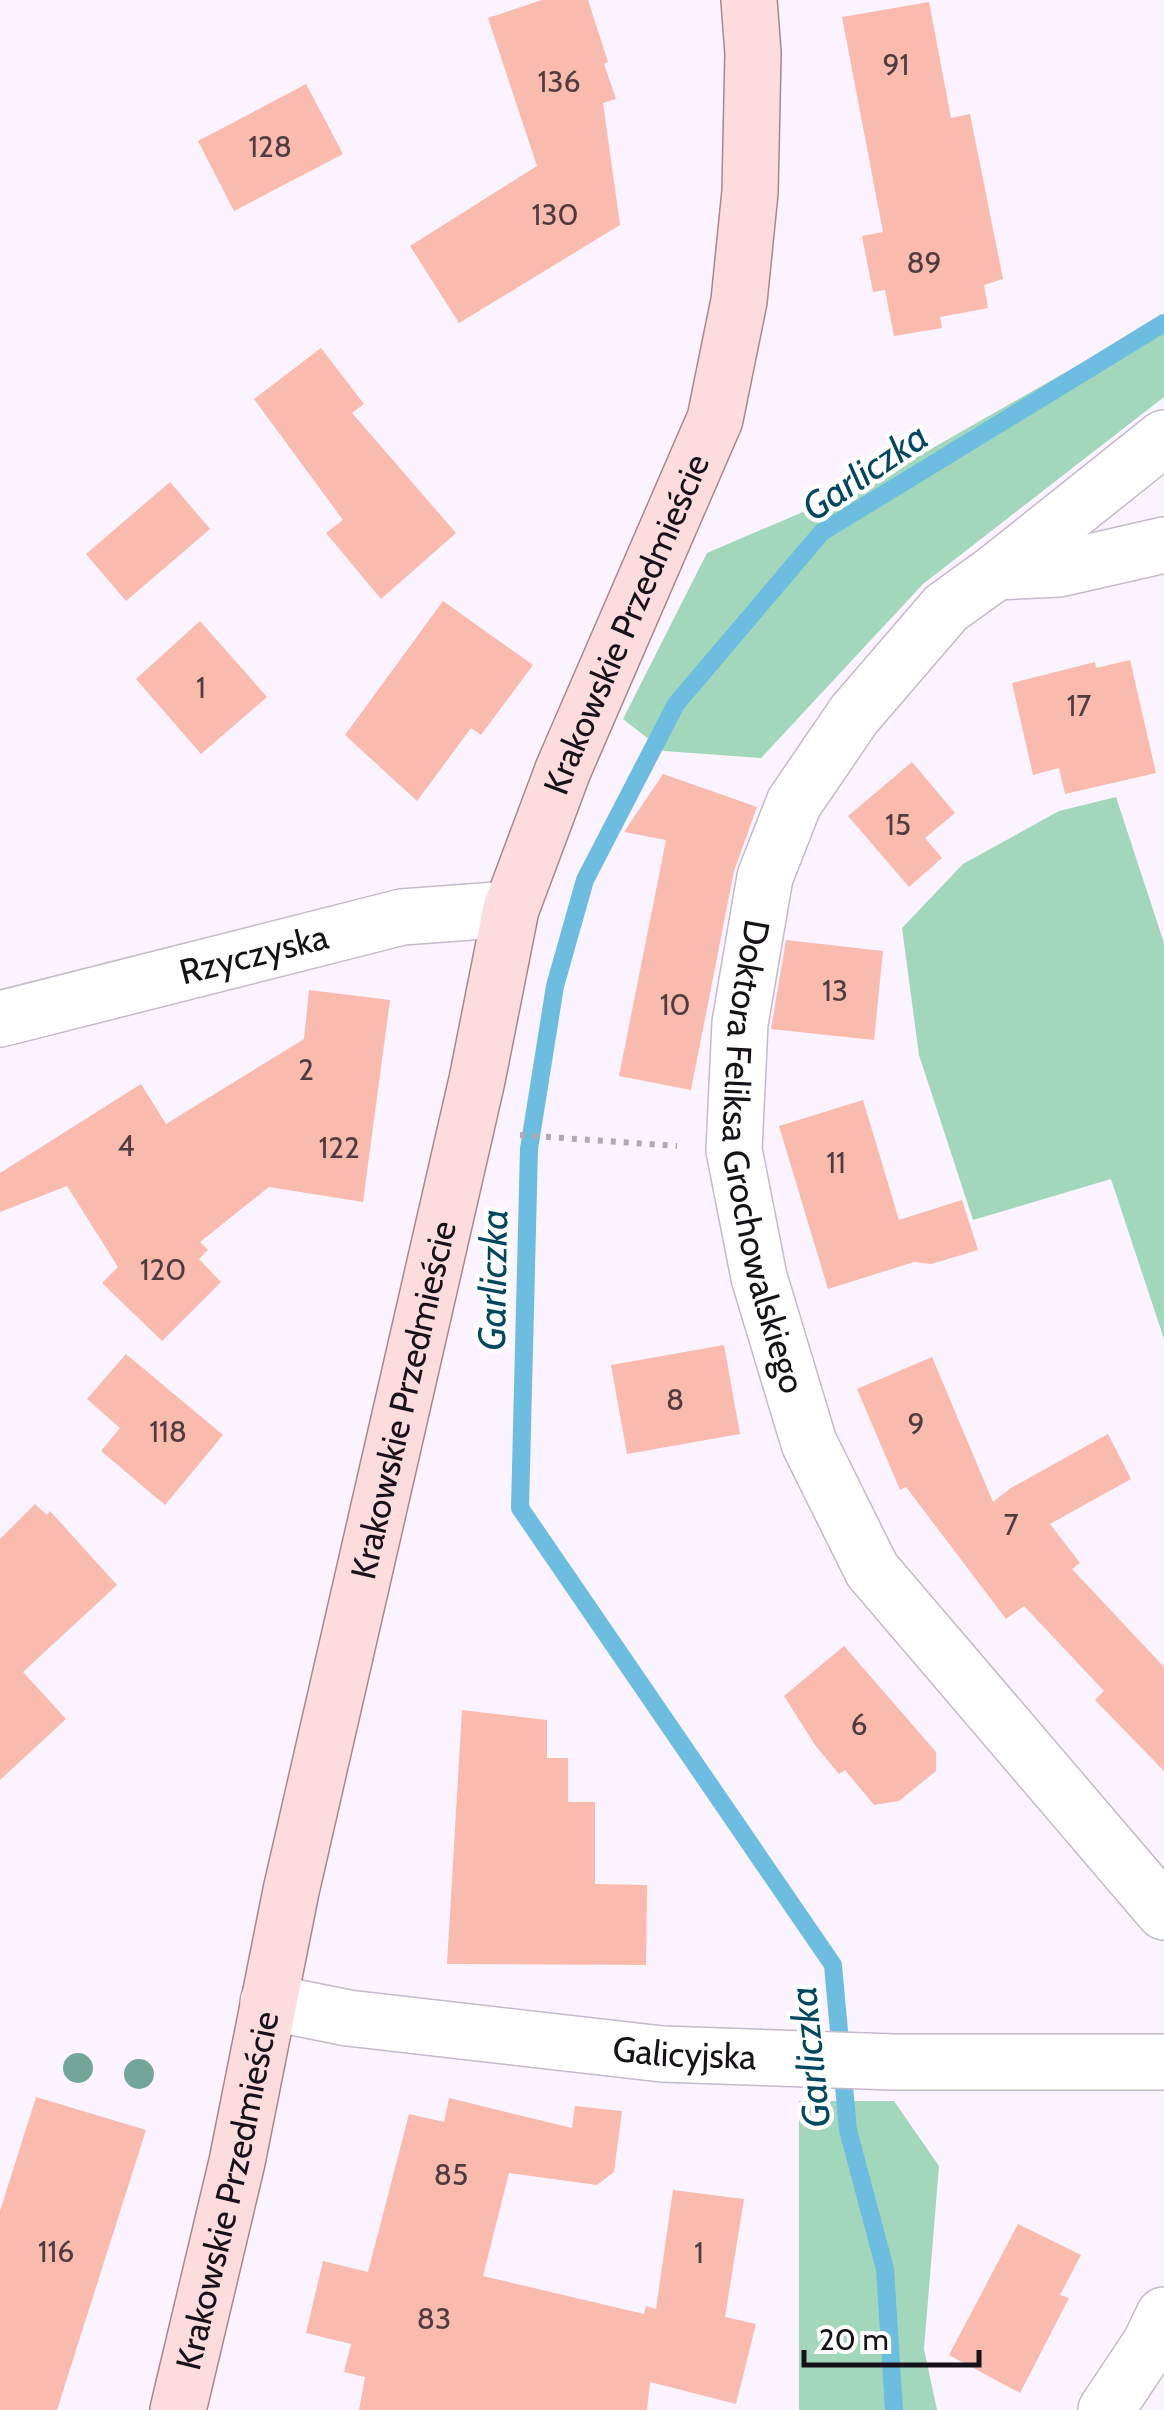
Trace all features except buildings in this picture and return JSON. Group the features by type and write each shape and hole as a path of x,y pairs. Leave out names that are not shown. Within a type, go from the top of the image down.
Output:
{"main road":[{"name":"Krakowskie Przedmieście","path":"178,2410 236,2162 351,1627 466,1131 512,909 563,770 715,419 739,301 750,192 753,53 749,0"}],"street":[{"name":"Doktora Feliksa Grochowalskiego","path":"1164,438 946,608 854,715 794,803 765,877 758,914 740,1024 734,1150 758,1277 809,1443 872,1570 1164,1912"},
{"path":"996,572 1059,568 1164,545"},
{"name":"Rzyczyska","path":"0,1019 402,917 512,909"},
{"name":"Galicyjska","path":"268,2002 348,2018 721,2058 1164,2062"},
{"path":"1106,2410 1150,2344 1164,2315"}],"path":[{"path":"511,1134 734,1150"}],"green space":[{"path":"1164,316 1164,397 923,584 761,758 664,751 623,719 707,553 873,482"},
{"path":"1116,797 1164,943 1164,1339 1111,1179 973,1220 919,1055 902,928 963,864 1059,811"},
{"path":"799,2101 894,2101 939,2166 924,2349 937,2410 799,2410"}],"waterway":[{"name":"Garliczka","path":"894,2410 885,2269 848,2130 833,1965 520,1508 529,1149 555,986 585,880 676,704 822,532 1164,323"}]}
